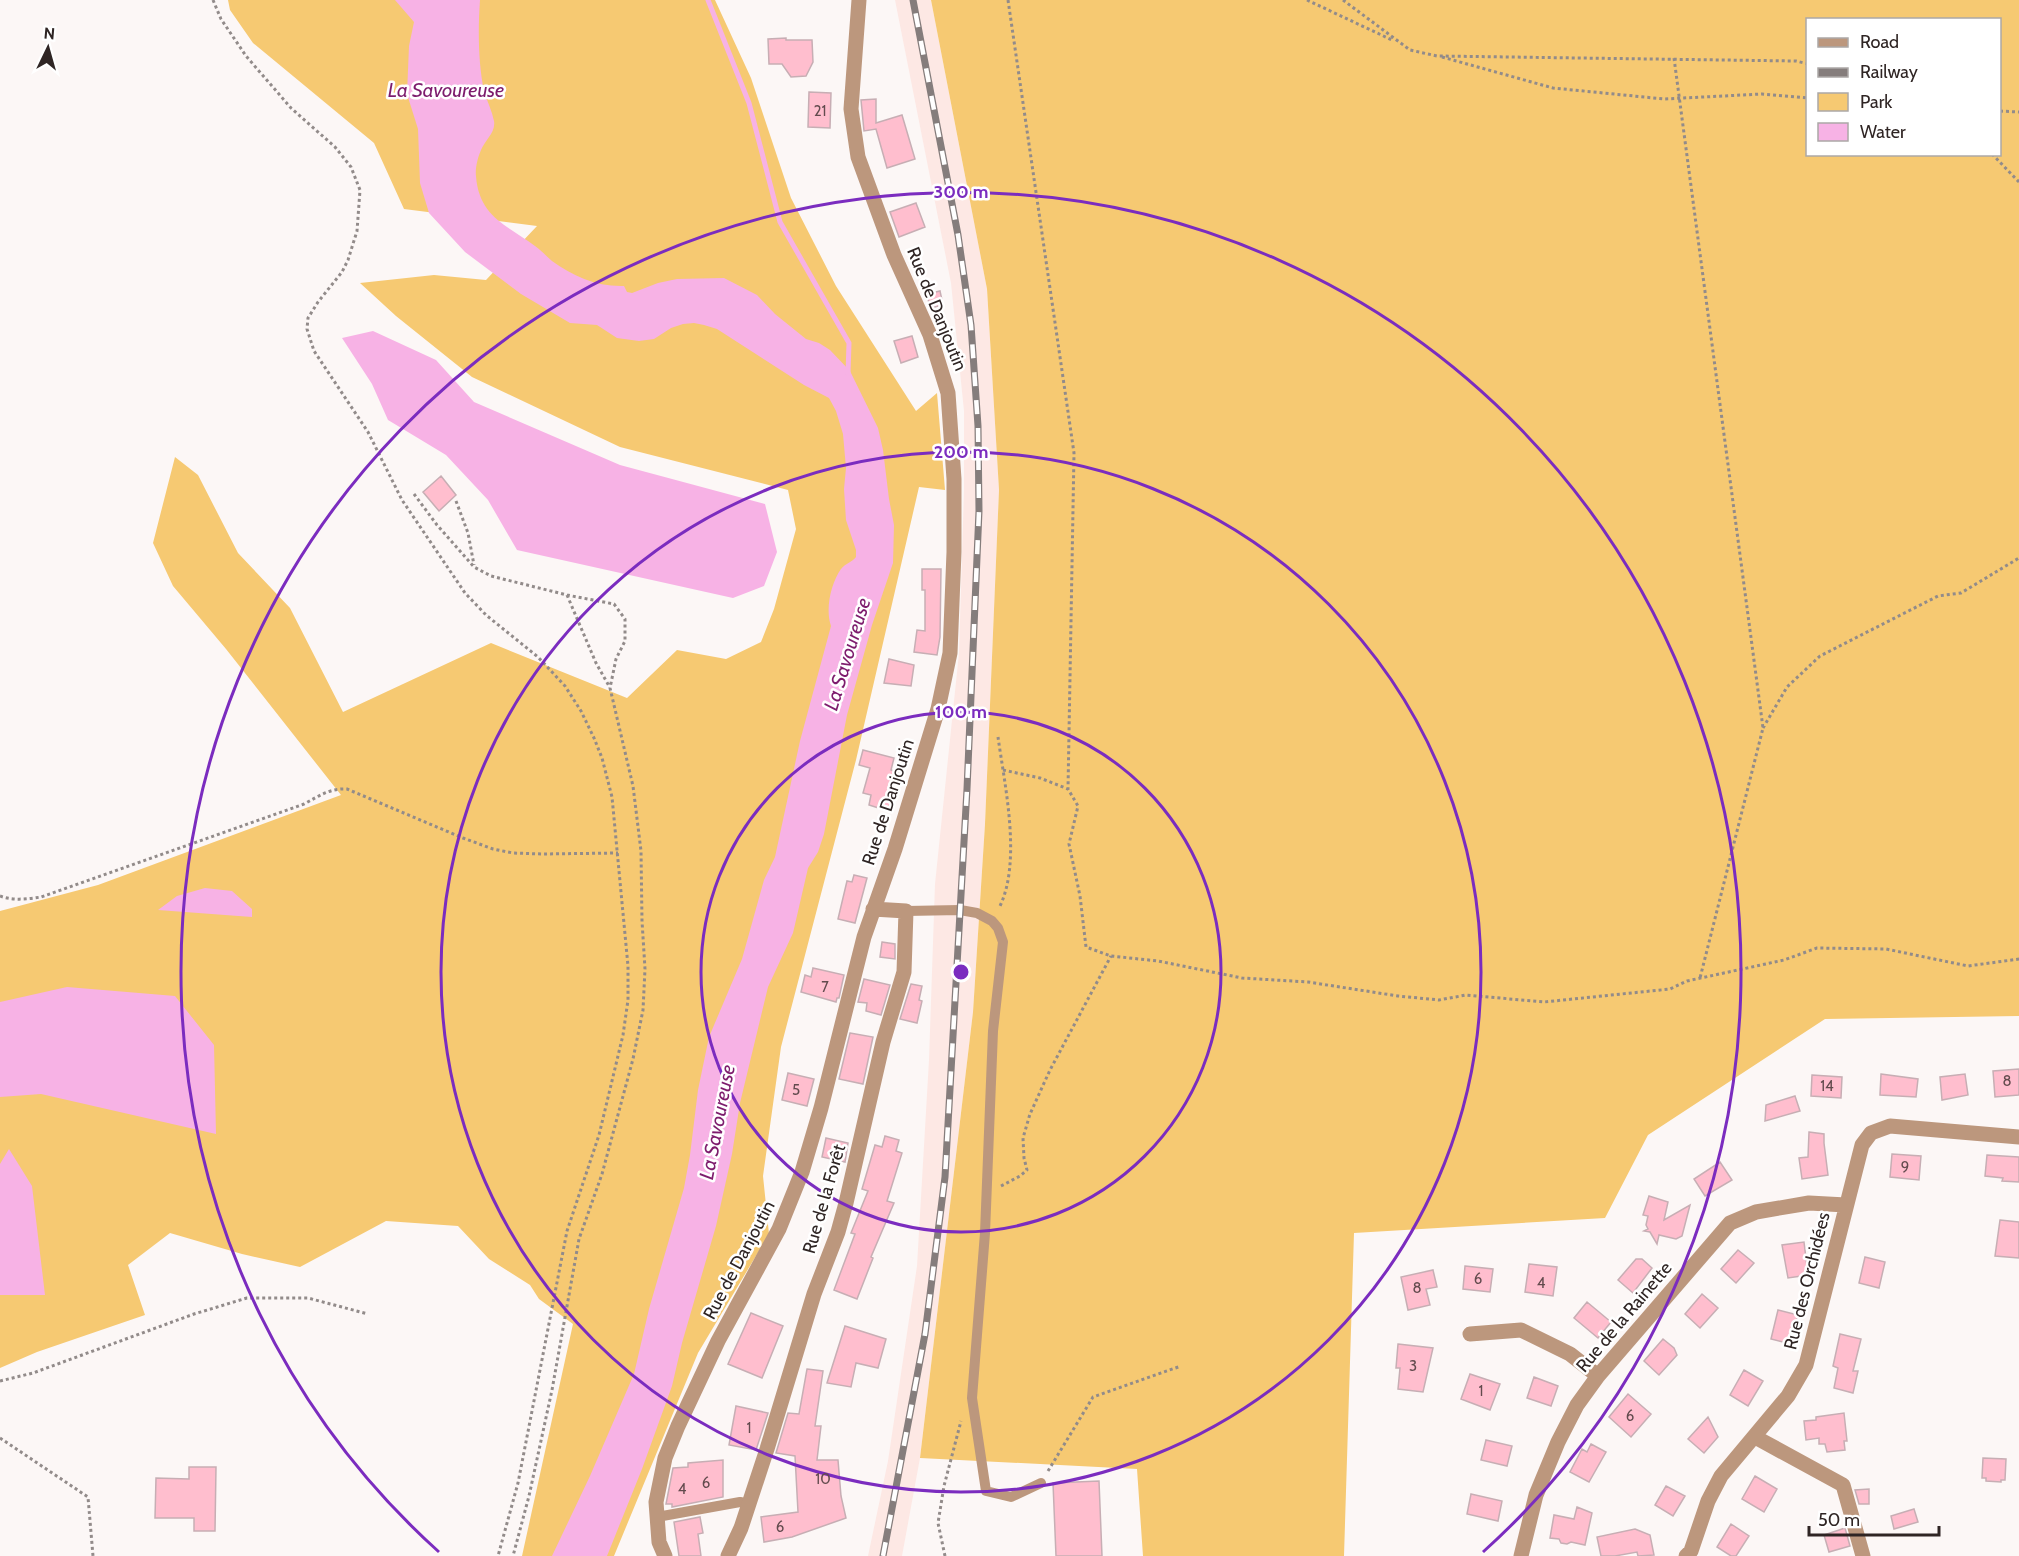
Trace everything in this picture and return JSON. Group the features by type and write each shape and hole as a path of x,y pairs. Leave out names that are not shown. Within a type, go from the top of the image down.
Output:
{"street":[{"name":"Rue de Danjoutin","path":"665,1556 659,1542 656,1502 665,1458 718,1341 779,1229 799,1182 821,1108 861,946 895,849 938,709 948,667 953,596 954,479 950,410 945,377 930,335 894,255 871,194 855,140 852,124 852,91 859,0"},
{"path":"873,909 906,911"},
{"name":"Rue de la Forêt","path":"728,1556 749,1504 814,1293 838,1232 883,1042 904,972 906,911"},
{"name":"Rue des Orchidées","path":"1686,1556 1691,1551 1708,1501 1721,1476 1788,1396 1806,1365 1862,1145 1871,1133 1890,1126 2019,1137"},
{"name":"Rue de la Rainette","path":"1521,1556 1536,1495 1558,1442 1577,1405 1598,1376 1730,1223 1756,1212 1809,1203 1846,1205"},
{"path":"1470,1334 1521,1330 1570,1354 1598,1376"},
{"path":"1755,1437 1843,1485 1863,1556"}],"lane":[{"path":"906,911 968,911 984,915 992,921 1002,935 1003,954 993,1031 987,1193 972,1398 986,1491 1011,1497 1041,1483"},
{"path":"657,1517 740,1502 749,1504"}],"path":[{"path":"213,0 221,19 246,56 291,108 335,147 351,167 360,190 357,231 348,260 342,272 308,318 307,329 314,351 368,432 402,500 465,593 486,615 538,657 565,686 581,711 603,758 612,797 628,966 628,1000 623,1035 599,1135 567,1231 518,1483 498,1556"},
{"path":"1008,0 1074,453 1068,789 1077,806 1069,844 1080,896 1086,947 1111,956 1158,961 1242,978 1308,982 1398,996 1438,999 1466,995 1544,1002 1670,989 1687,981 1784,960 1817,948 1886,949 1968,966 2019,959"},
{"path":"1307,0 1399,43"},
{"path":"1343,0 1410,50 1553,88 1664,99 1762,94 1806,98"},
{"path":"1437,56 1674,58 1796,61 1806,64"},
{"path":"1674,58 1763,728"},
{"path":"2001,111 2019,112"},
{"path":"1994,156 2019,182"},
{"path":"414,494 436,525 474,567 491,576 614,604 625,619 625,641 616,659 610,688"},
{"path":"456,501 468,533 474,567"},
{"path":"1700,978 1763,728 1786,687 1820,656 1938,596 1961,593 2019,558"},
{"path":"513,1556 552,1390 579,1239 602,1174 633,1059 643,1010 645,969 641,851 633,786 610,688 596,663 567,595"},
{"path":"992,921 1005,897 1010,872 1011,842 998,737"},
{"path":"1003,770 1040,778 1068,789"},
{"path":"0,896 8,899 41,897 304,804 336,788 347,789 493,849 513,853 542,854 618,853"},
{"path":"987,1193 1027,1170 1023,1138 1030,1114 1050,1070 1111,956"},
{"path":"0,1381 33,1373 194,1314 247,1298 308,1298 368,1314"},
{"path":"1041,1483 1093,1397 1181,1366"},
{"path":"945,1556 938,1523 944,1486 958,1427 972,1398"},
{"path":"0,1438 88,1497 93,1556"}],"shaded area":[{"path":"895,0 931,0 987,289 999,490 985,824 973,1012 920,1458 902,1556 868,1556 888,1461 917,1266 929,1060 935,884 959,653 964,490 964,411 951,283"}],"green space":[{"path":"228,0 715,0 751,78 791,198 836,286 916,411 937,393 945,490 919,487 856,760 781,1047 763,1176 769,1234 698,1353 614,1556 522,1556 573,1324 539,1299 530,1285 489,1259 458,1226 386,1221 300,1267 242,1254 170,1233 128,1265 145,1315 37,1352 0,1368 0,911 98,885 341,795 226,649 173,586 153,543 175,457 198,475 238,553 290,608 343,712 491,643 627,698 677,650 726,659 761,642 774,609 796,529 788,490 620,447 472,377 396,316 360,283 434,275 486,280 537,226 404,209 374,143 253,43 230,10"},
{"path":"931,0 2019,0 2019,1016 1825,1019 1648,1135 1605,1218 1354,1233 1344,1556 1143,1556 1137,1469 920,1458 973,1012 985,824 999,490 987,289"}],"water":[{"name":"La Savoureuse","path":"395,0 480,0 481,69 484,91 494,125 480,153 476,173 478,190 496,219 568,271 586,280 604,285 624,286 627,292 632,293 658,283 677,279 724,278 757,295 775,314 806,339 830,350 850,371 878,428 894,525 893,563 872,625 847,715 824,834 818,852 808,868 793,933 768,987 740,1103 732,1154 716,1226 672,1386 607,1556 552,1556 634,1374 649,1309 684,1188 698,1090 709,1037 742,959 764,880 775,857 800,741 831,626 829,604 832,589 841,569 856,557 856,550 846,520 844,489 846,468 843,434 836,411 829,398 804,385 717,329 694,323 671,328 654,339 639,341 617,338 597,325 570,323 521,294 465,252 429,213 420,183 418,129 407,94 409,46 414,22"},
{"path":"373,331 436,360 474,402 620,465 765,504 777,552 764,586 733,598 517,550 488,500 446,455 388,420 372,384 342,338"},
{"path":"205,888 232,891 252,909 252,917 158,910 177,896"},
{"path":"67,987 175,996 214,1045 216,1134 41,1094 0,1097 0,1002"},
{"path":"9,1149 32,1186 45,1295 0,1295 0,1164"}],"building":[{"path":"786,38 786,40 812,40 813,62 806,76 791,77 782,64 769,64 768,39"},
{"path":"809,92 831,93 830,128 808,127"},
{"path":"876,99 876,123 902,115 915,159 887,168 876,129 864,131 861,100"},
{"path":"916,203 925,227 899,237 890,212"},
{"path":"940,291 943,305 930,308 927,294"},
{"path":"912,336 918,357 901,363 894,341"},
{"path":"441,476 456,495 439,511 423,492"},
{"path":"922,569 941,569 940,637 937,655 914,652 917,630 925,631 925,590 922,590"},
{"path":"889,659 914,665 911,686 884,683"},
{"path":"863,750 894,758 891,770 899,773 888,811 869,805 871,795 863,793 870,768 859,765"},
{"path":"854,875 867,878 855,923 838,919 847,881 852,882"},
{"path":"882,942 895,944 895,959 880,957"},
{"path":"813,968 844,975 836,1002 801,992 805,975 811,977"},
{"path":"864,979 890,985 881,1015 866,1011 867,1003 858,1002"},
{"path":"911,984 922,986 919,1000 922,1001 917,1023 900,1019"},
{"path":"850,1033 873,1037 863,1084 839,1079"},
{"path":"2019,1069 2019,1095 1995,1097 1993,1071"},
{"path":"788,1073 814,1079 807,1106 782,1100"},
{"path":"1881,1074 1918,1079 1916,1097 1880,1095"},
{"path":"1965,1074 1968,1095 1942,1100 1940,1077"},
{"path":"1812,1075 1842,1077 1841,1098 1811,1096"},
{"path":"1795,1096 1800,1111 1765,1121 1766,1105"},
{"path":"1809,1132 1824,1134 1828,1175 1802,1179 1799,1158 1808,1157"},
{"path":"885,1136 899,1140 896,1151 902,1153 887,1201 894,1203 871,1257 873,1258 857,1299 834,1290 855,1234 851,1233 868,1191 862,1189 875,1145 882,1147"},
{"path":"826,1138 848,1143 845,1162 822,1157"},
{"path":"1892,1154 1921,1156 1919,1180 1890,1177"},
{"path":"1987,1155 2019,1157 2019,1182 2002,1181 2003,1178 1985,1176"},
{"path":"1720,1162 1732,1180 1705,1196 1694,1179"},
{"path":"1649,1196 1668,1202 1664,1220 1690,1205 1682,1236 1676,1239 1659,1235 1657,1244 1650,1232 1644,1231 1648,1229 1646,1225 1648,1216 1643,1215"},
{"path":"2000,1220 2019,1222 2019,1258 1995,1256"},
{"path":"1804,1242 1808,1275 1788,1278 1782,1245"},
{"path":"1738,1250 1754,1263 1736,1283 1721,1269"},
{"path":"1865,1257 1885,1262 1879,1288 1859,1283"},
{"path":"1636,1259 1642,1259 1652,1268 1633,1293 1618,1280"},
{"path":"1529,1264 1557,1267 1553,1296 1525,1292"},
{"path":"1465,1266 1493,1269 1490,1292 1463,1289"},
{"path":"1433,1270 1437,1287 1426,1289 1430,1305 1408,1310 1401,1277"},
{"path":"1702,1294 1718,1308 1700,1328 1685,1314"},
{"path":"1587,1302 1611,1322 1598,1338 1574,1318"},
{"path":"1778,1310 1798,1315 1791,1344 1771,1339"},
{"path":"751,1313 783,1326 762,1378 728,1364"},
{"path":"845,1326 886,1339 878,1368 856,1363 851,1387 827,1383"},
{"path":"1840,1334 1861,1339 1853,1371 1858,1371 1853,1393 1834,1388 1838,1368 1833,1366"},
{"path":"1663,1339 1674,1348 1677,1355 1659,1375 1644,1361"},
{"path":"1398,1344 1433,1348 1423,1392 1398,1389 1400,1368 1396,1368"},
{"path":"807,1369 823,1371 815,1426 821,1426 817,1460 838,1460 841,1496 846,1518 792,1537 764,1542 761,1517 798,1512 795,1456 776,1453 788,1413 799,1414"},
{"path":"1744,1370 1763,1381 1748,1406 1730,1395"},
{"path":"1470,1374 1500,1384 1490,1410 1461,1399"},
{"path":"1534,1377 1558,1386 1551,1406 1527,1398"},
{"path":"1628,1394 1651,1414 1631,1437 1609,1417"},
{"path":"736,1406 768,1413 756,1450 729,1445"},
{"path":"1844,1413 1847,1441 1844,1441 1845,1450 1827,1452 1825,1444 1819,1444 1819,1438 1806,1440 1804,1421"},
{"path":"1708,1417 1718,1437 1704,1453 1688,1439"},
{"path":"1486,1440 1512,1446 1507,1466 1481,1460"},
{"path":"1591,1444 1606,1452 1589,1482 1570,1472 1582,1449 1587,1452"},
{"path":"1983,1458 2006,1459 2005,1480 1986,1481 1986,1478 1982,1478"},
{"path":"723,1460 723,1497 672,1507 672,1504 666,1504 673,1468 688,1467 688,1463"},
{"path":"189,1467 216,1467 215,1531 194,1531 194,1518 155,1518 156,1478 189,1479"},
{"path":"1755,1476 1777,1489 1764,1512 1742,1499"},
{"path":"1099,1481 1102,1556 1056,1556 1053,1483"},
{"path":"1666,1486 1685,1496 1673,1516 1655,1505"},
{"path":"1869,1489 1869,1504 1859,1504 1855,1490"},
{"path":"1471,1494 1502,1501 1498,1521 1467,1514"},
{"path":"1577,1507 1592,1513 1585,1545 1571,1542 1561,1543 1559,1539 1550,1538 1554,1515 1574,1519"},
{"path":"1914,1509 1918,1522 1894,1529 1891,1516"},
{"path":"700,1517 703,1533 698,1534 701,1556 679,1556 674,1522"},
{"path":"1731,1524 1749,1536 1736,1556 1731,1556 1717,1547"},
{"path":"1845,1528 1850,1546 1829,1552 1824,1535"},
{"path":"1635,1529 1650,1535 1654,1555 1638,1556 1637,1552 1601,1556 1597,1537"}],"waterway":[{"path":"708,0 749,103 780,222 849,343 848,374"}],"railway":[{"path":"883,1556 925,1334 945,1177 967,789 979,511 978,426 971,325 958,235 913,0"}]}
